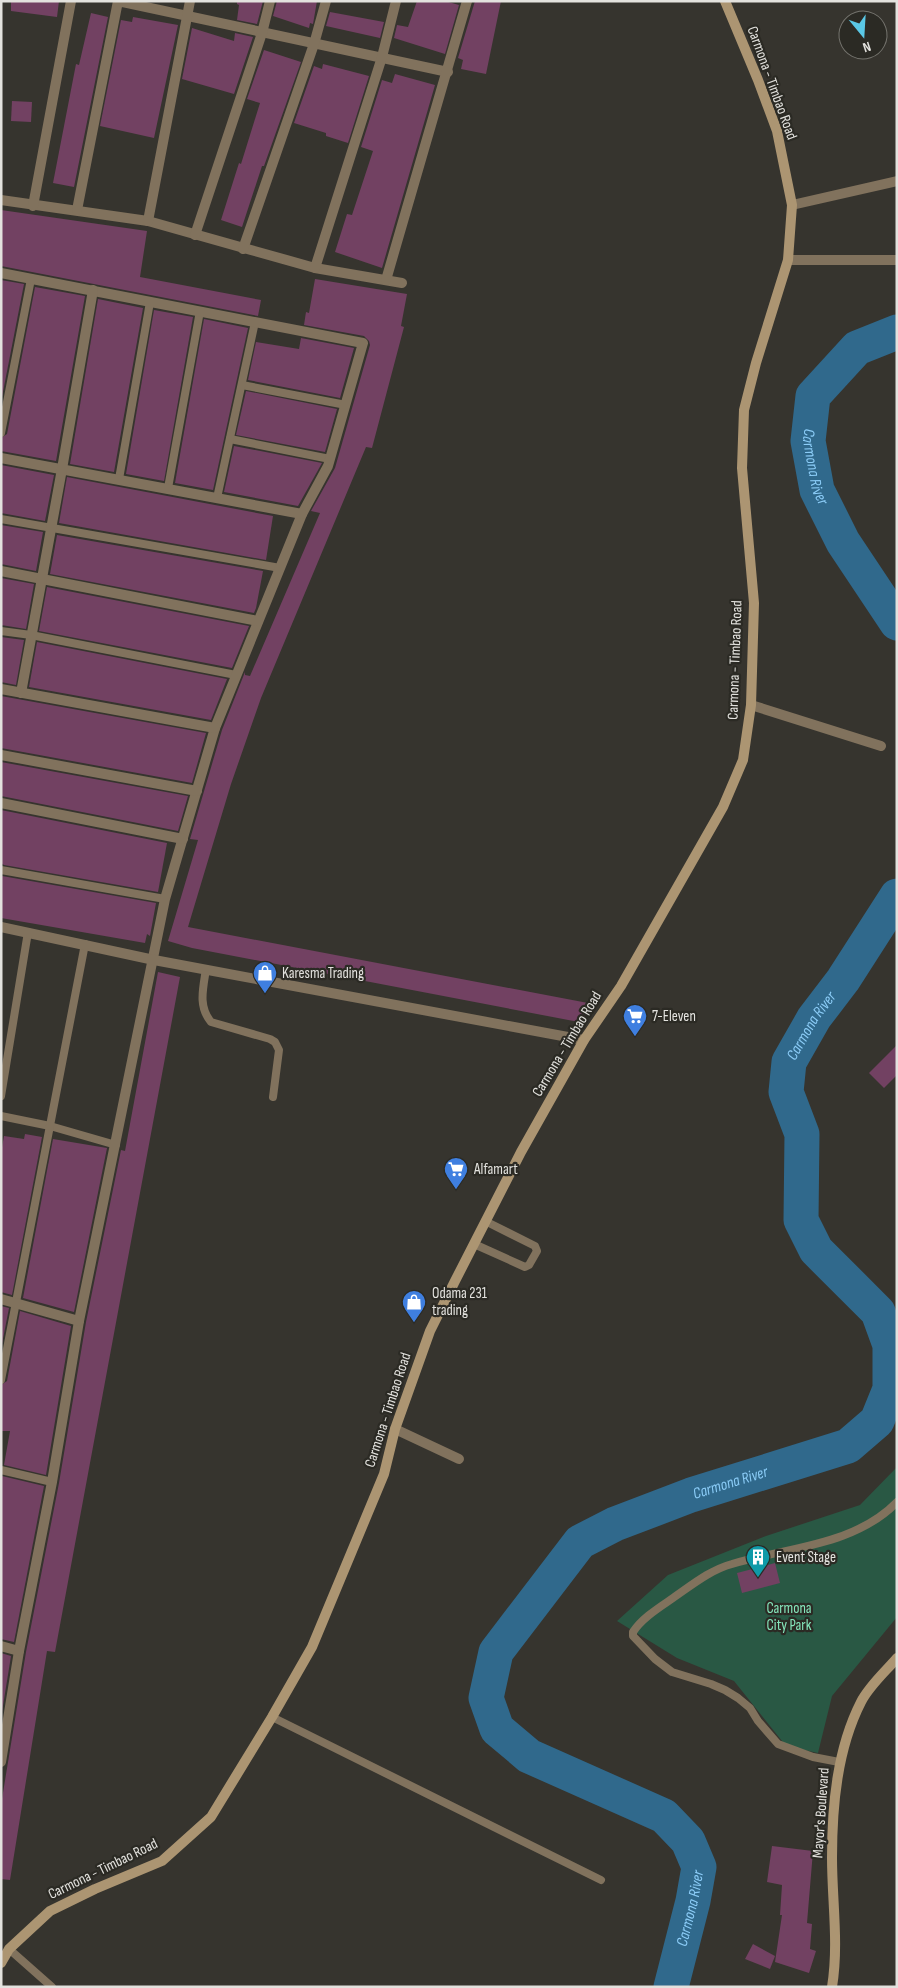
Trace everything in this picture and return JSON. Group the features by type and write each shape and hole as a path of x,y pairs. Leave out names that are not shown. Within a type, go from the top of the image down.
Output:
{"main road":[{"name":"Carmona - Timbao Road","path":"1,1963 9,1949 50,1911 162,1861 211,1817 312,1647 384,1474 395,1429 430,1331 521,1152 584,1040 620,986 723,807 742,760 751,705 754,603 742,468 744,410 756,363 788,260 792,205 777,131 725,1"},
{"name":"Mayor's Boulevard","path":"832,1987 836,1939 832,1857 840,1762 851,1724 862,1700 897,1658"}],"street":[{"path":"33,206 70,1"},
{"path":"77,210 118,1 314,44 382,56 448,72"},
{"path":"148,221 190,1"},
{"path":"195,235 262,33 270,1"},
{"path":"243,249 314,44 326,1"},
{"path":"316,268 382,56 396,1"},
{"path":"386,280 448,72 467,1"},
{"path":"792,205 897,181"},
{"path":"1,200 148,221 316,268 402,283"},
{"path":"788,260 897,260"},
{"path":"1,273 364,343 328,466 302,514 215,728 165,900 79,1321 52,1482 19,1651 1,1762"},
{"path":"21,693 93,290"},
{"path":"1,458 302,514"},
{"path":"1,571 258,621"},
{"path":"1,689 215,728"},
{"path":"751,705 881,746"},
{"path":"1,755 197,791"},
{"path":"1,803 182,839"},
{"path":"1,927 154,960 584,1040"},
{"path":"1,1299 79,1321"},
{"path":"395,1429 459,1459"},
{"path":"1,1646 19,1651"}],"lane":[{"path":"1,433 31,279"},
{"path":"119,479 150,302"},
{"path":"168,488 200,311"},
{"path":"218,498 255,322"},
{"path":"242,385 346,405"},
{"path":"230,439 330,459"},
{"path":"1,519 280,568"},
{"path":"1,631 31,635 236,675"},
{"path":"1,870 165,900"},
{"path":"1,1096 28,932"},
{"path":"1,1380 85,944"},
{"path":"206,969 202,1002 205,1014 211,1022 270,1038 275,1042 279,1050 273,1097"},
{"path":"1,1116 50,1126 116,1145"},
{"path":"474,1244 525,1267 528,1266 537,1251 535,1246 486,1221"},
{"path":"1,1470 52,1482"},
{"path":"840,1762 813,1757 778,1744 758,1721 750,1708 738,1698 725,1690 664,1668 634,1636 633,1632 655,1610 715,1570 733,1563 803,1548 861,1528 885,1514 897,1502"},
{"path":"272,1717 601,1880"},
{"path":"9,1949 52,1987"}],"green space":[{"name":"Carmona City Park","path":"897,1467 897,1617 832,1696 818,1753 786,1746 734,1681 677,1658 617,1621 668,1575 766,1536 860,1505"}],"building":[{"path":"11,1 59,1 57,17 11,11"},
{"path":"237,1 263,1 257,24 237,20 239,5"},
{"path":"277,1 317,1 313,24 310,23 309,28 273,16"},
{"path":"417,1 445,1 459,5 445,54 394,38 397,25 408,27"},
{"path":"475,1 501,1 486,74 461,69 463,60 458,58"},
{"path":"330,12 384,22 380,38 326,26"},
{"path":"91,13 108,17 74,187 53,183 76,64 79,65"},
{"path":"133,17 178,25 154,138 100,126 121,20 132,22"},
{"path":"192,28 234,41 235,33 253,37 234,94 182,79"},
{"path":"264,50 301,62 264,166 262,166 242,227 221,220 260,103 247,99"},
{"path":"323,64 369,76 348,143 326,136 326,133 294,123 314,66 322,69"},
{"path":"395,74 435,85 382,268 335,252 347,214 352,215 373,151 361,147 382,80 392,83"},
{"path":"12,101 32,102 31,122 11,121"},
{"path":"1,210 147,231 140,277 261,300 258,316 1,266"},
{"path":"315,279 407,294 401,326 404,327 372,448 366,447 261,698 231,784 188,927 588,1003 584,1023 192,948 168,941 198,840 190,839 222,730 245,672 245,675 250,676 320,513 311,511 335,468 370,345 364,336 304,325 306,312 309,313"},
{"path":"1,280 24,284 1,402"},
{"path":"35,287 85,296 56,461 1,451 1,438 7,434"},
{"path":"98,299 143,308 114,472 70,464"},
{"path":"154,310 193,317 164,481 126,474"},
{"path":"204,319 248,328 213,490 175,483"},
{"path":"301,338 354,348 340,398 248,380 256,342 299,349"},
{"path":"246,391 337,409 325,452 236,435"},
{"path":"234,446 322,463 298,506 224,492"},
{"path":"1,465 54,475 45,521 1,513"},
{"path":"67,477 273,516 266,560 59,523"},
{"path":"1,525 43,532 36,571 1,564"},
{"path":"57,535 263,571 256,608 254,613 50,574"},
{"path":"1,578 34,584 26,629 1,625"},
{"path":"47,587 249,626 232,668 39,631"},
{"path":"1,637 24,640 16,685 1,682"},
{"path":"37,642 227,679 211,720 29,687"},
{"path":"1,696 206,733 192,783 1,748"},
{"path":"1,762 188,796 178,831 1,796"},
{"path":"1,810 167,843 158,892 4,865 1,863"},
{"path":"2,876 156,903 150,936 147,934 145,943 1,918"},
{"path":"158,972 180,977 55,1652 47,1651 10,1880 1,1879 1,1805 26,1652 59,1483 86,1322 121,1150 125,1151"},
{"path":"897,1045 897,1075 884,1088 869,1073"},
{"path":"25,1134 42,1137 12,1295 1,1292 1,1153 4,1136 24,1139"},
{"path":"53,1139 107,1148 74,1312 23,1298"},
{"path":"1,1306 9,1308 1,1349"},
{"path":"20,1311 71,1326 46,1475 4,1465 10,1431 1,1431 1,1385 7,1381"},
{"path":"2,1476 44,1486 14,1642 1,1639"},
{"name":"Event Stage","path":"775,1563 780,1583 742,1593 737,1573"},
{"path":"1,1653 11,1656 1,1718"},
{"path":"772,1846 813,1851 807,1923 812,1924 810,1949 816,1951 809,1973 775,1962 782,1915 780,1915 782,1885 767,1882"},
{"path":"753,1944 775,1956 770,1969 745,1959"}],"waterway":[{"name":"Carmona River","path":"897,332 857,348 813,396 808,441 817,490 843,542 897,623"},
{"name":"Carmona River","path":"671,1987 693,1901 699,1867 688,1841 664,1816 529,1756 497,1729 486,1698 496,1652 580,1542 615,1524 691,1495 848,1446 877,1421 890,1389 890,1345 878,1312 816,1250 801,1220 802,1134 786,1092 789,1062 814,1018 843,980 897,896"}],"place":[{"name":"Karesma Trading","path":"265,994"},
{"name":"7-Eleven","path":"635,1037"},
{"name":"Alfamart","path":"456,1190"},
{"name":"Odama 231 trading","path":"414,1323"},
{"name":"Event Stage","path":"758,1578"}]}
